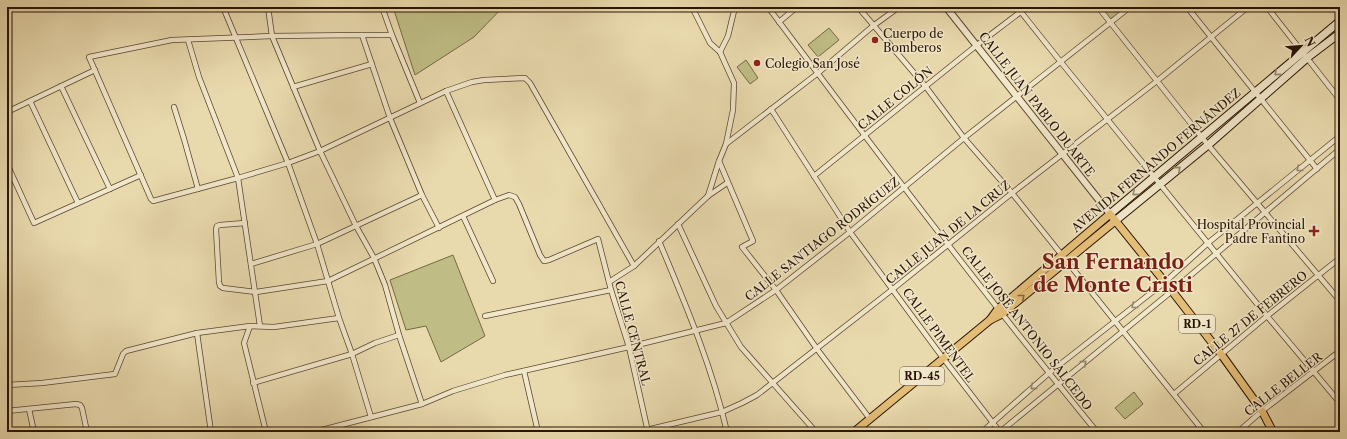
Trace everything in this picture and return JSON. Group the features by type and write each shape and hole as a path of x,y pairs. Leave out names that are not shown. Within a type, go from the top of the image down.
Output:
{"main road":[{"name":"AVENIDA FERNANDO FERNÁNDEZ","path":"1000,312 1061,254 1340,21"},
{"name":"AVENIDA FERNANDO FERNÁNDEZ","path":"854,432 990,320 1067,261 1208,144 1308,58 1340,33"},
{"name":"RD-1","path":"1110,214 1221,354 1262,411 1272,432"}],"street":[{"path":"224,7 288,163 317,244 371,417"},
{"path":"268,7 272,36 293,87 320,151 356,226 374,258 385,285 399,335 422,404"},
{"path":"382,7 420,103"},
{"path":"692,7 710,43 720,52 734,83 733,110 726,144 708,196"},
{"path":"720,52 728,36 735,7"},
{"name":"CALLE JOSÉ ANTONIO SALCEDO","path":"768,7 904,188 1000,312 1096,432"},
{"path":"779,22 797,7"},
{"path":"858,7 926,87 964,138 1012,193 1204,432"},
{"path":"726,144 818,73 873,26 899,7"},
{"name":"CALLE JUAN PABLO DUARTE","path":"946,7 1110,214"},
{"path":"1017,7 1267,316 1340,403"},
{"name":"CALLE COLÓN","path":"814,176 977,45 1027,7"},
{"path":"1098,7 1201,136 1340,301"},
{"name":"CALLE SANTIAGO RODRÍGUEZ","path":"314,432 422,404 478,382 505,374 629,347 726,323 776,290 850,232 964,138 1130,7"},
{"path":"1187,7 1317,169"},
{"name":"CALLE JUAN DE LA CRUZ","path":"638,432 648,431 722,412 757,395 893,289 1012,193 1157,81 1248,7"},
{"path":"1267,7 1340,100"},
{"path":"362,35 390,118 422,195 440,228"},
{"path":"392,35 272,36 172,40 89,57 153,201 288,163 320,151 446,91 472,82 525,78 530,83 634,266"},
{"path":"188,40 199,77 238,178 260,326"},
{"path":"293,87 372,64"},
{"path":"7,112 95,70"},
{"path":"61,86 110,189"},
{"path":"245,223 217,226 220,286 223,288 256,292 328,281 495,200 446,91"},
{"path":"30,101 78,203"},
{"path":"174,107 198,189"},
{"name":"CALLE PIMENTEL","path":"771,109 850,232 1000,432"},
{"path":"982,432 1049,373 1165,282 1208,243 1340,136"},
{"path":"1000,432 1172,291 1216,252 1340,149"},
{"path":"719,161 727,183 753,241 742,247 776,290 817,349 870,419"},
{"path":"7,164 34,223 141,175"},
{"path":"714,175 725,176"},
{"path":"609,282 634,266 708,196 727,183"},
{"path":"251,264 317,244 422,195"},
{"name":"CALLE CENTRAL","path":"495,200 509,195 515,197 544,261 598,239 611,290 629,347 648,431"},
{"path":"463,216 493,281"},
{"path":"678,224 716,306 741,346 816,432"},
{"path":"659,241 696,330 727,432"},
{"name":"CALLE 27 DE FEBRERO","path":"1174,394 1267,316 1340,258"},
{"path":"486,316 611,290"},
{"path":"7,385 115,374 126,351 197,333 250,326 274,327 339,318"},
{"path":"250,326 244,343 266,432"},
{"path":"197,333 211,432"},
{"path":"254,383 352,354 375,343 399,335"},
{"name":"CALLE BELLER","path":"1238,432 1262,411 1340,351"},
{"path":"524,371 538,432"},
{"path":"7,410 76,404 82,408 87,432"},
{"path":"29,409 34,432"}],"shaded area":[{"path":"393,7 503,7 474,37 415,75"},
{"path":"1098,7 1130,7 1111,23"},
{"path":"829,28 839,40 818,57 808,45"},
{"path":"746,60 758,78 750,84 737,67"},
{"path":"453,255 485,336 441,362 426,326 406,330 390,280"},
{"path":"1134,392 1143,404 1125,419 1115,408"}],"place":[{"name":"Cuerpo de Bomberos","path":"875,40"},
{"name":"Colegio San José","path":"757,63"},
{"name":"Hospital Provincial Padre Fantino","path":"1314,231"}],"district":[{"name":"San Fernando de Monte Cristi","path":"1113,274"}]}
